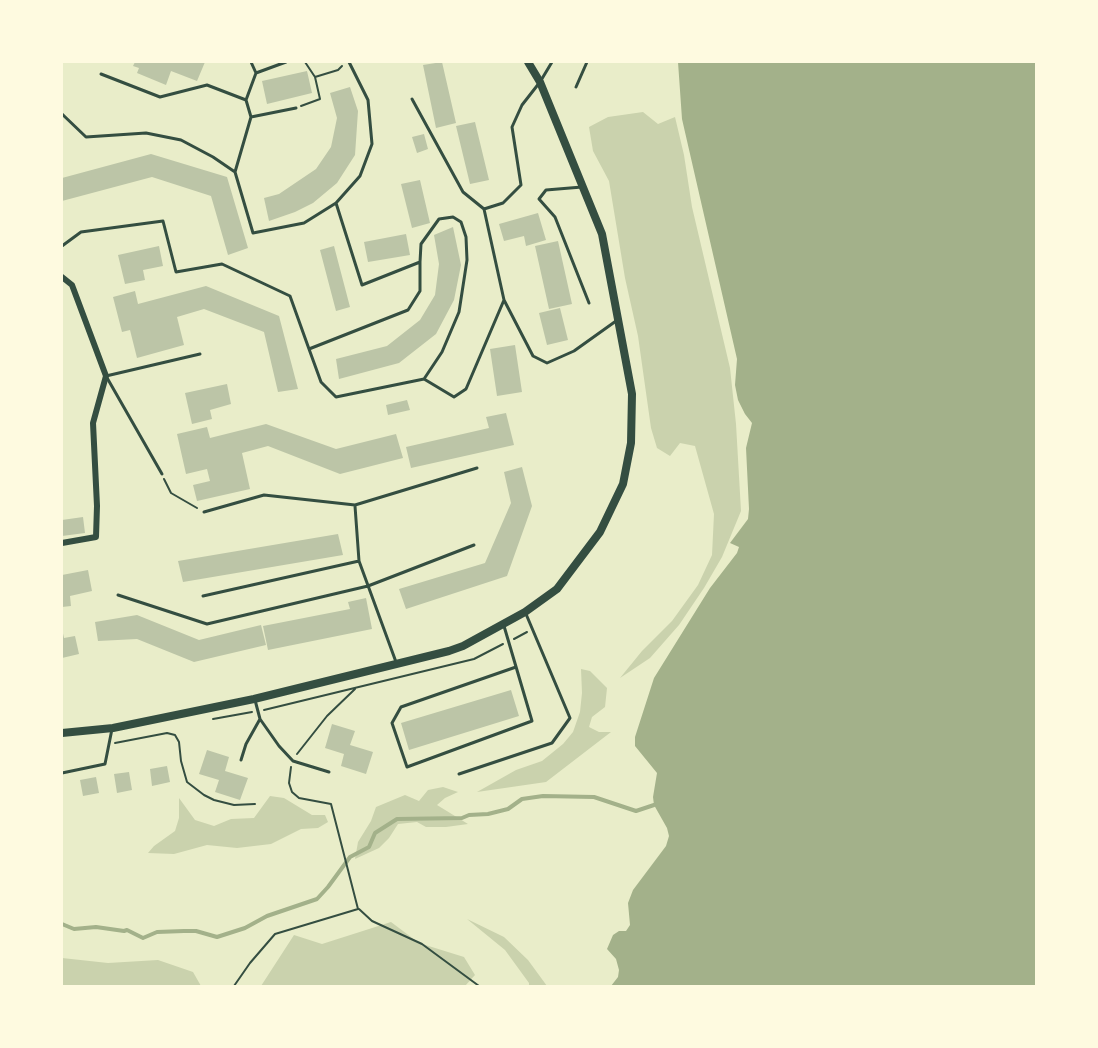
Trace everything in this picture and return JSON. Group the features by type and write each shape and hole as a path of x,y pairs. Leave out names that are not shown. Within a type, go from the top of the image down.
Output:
{"main road":[{"path":"62,733 113,728 254,699 463,646 525,612 557,589 600,532 622,484 630,443 632,394 602,234 540,82 528,62"}],"street":[{"path":"62,278 72,285 106,376 93,423 97,506 96,537 62,543"}],"lane":[{"path":"251,62 256,73 246,100 251,117 235,172 253,233 304,223 336,203 360,176 372,144 368,100 349,62"},
{"path":"256,73 286,62"},
{"path":"484,209 503,203 520,185 512,128 522,105 552,62"},
{"path":"576,87 587,62"},
{"path":"101,74 160,98 207,85 246,100"},
{"path":"412,99 463,192 484,209 504,300 533,356 547,363 574,351 619,319"},
{"path":"251,117 296,108"},
{"path":"62,114 86,137 146,133 181,140 235,172"},
{"path":"583,186 546,190 539,199 555,217 589,303"},
{"path":"336,203 362,285 420,262"},
{"path":"62,246 81,232 163,221 176,272 222,264 290,296 309,349 321,382 336,397 424,379 442,352 459,312 468,260 466,237 461,222 453,217 439,219 421,244 420,291 408,310 309,349"},
{"path":"424,379 453,398 466,390 504,300"},
{"path":"162,474 106,376 200,354"},
{"path":"204,512 264,495 355,505 477,468"},
{"path":"355,505 359,561 396,663"},
{"path":"118,595 207,624 368,586 474,546"},
{"path":"203,596 359,561"},
{"path":"459,774 552,743 570,718 525,612"},
{"path":"503,624 516,667 532,721 407,767 392,723 401,707 516,667"},
{"path":"254,699 260,719 293,761 329,772"},
{"path":"241,760 246,744 260,719"},
{"path":"62,773 105,764 113,728"}],"path":[{"path":"296,108 320,99 315,77 305,62"},
{"path":"315,77 338,70"},
{"path":"162,474 171,493 204,512"},
{"path":"357,687 316,728 298,752 290,772 292,792 299,798 331,804 358,909 372,921 422,944 479,987"},
{"path":"110,742 120,744 167,733 175,735 187,782 214,800 234,805 255,804"},
{"path":"234,987 250,963 275,934 358,909"}],"shaded area":[{"path":"678,62 1036,62 1036,986 611,986 618,977 619,970 616,959 607,949 613,935 619,931 626,931 630,925 628,903 633,890 666,846 669,836 654,805 657,773 635,746 635,737 654,678 710,588 737,553 739,547 730,543 748,519 749,509 746,448 752,423 738,400 735,385 737,359 682,119"},
{"path":"643,112 658,124 675,117 692,207 730,368 741,511 722,557 679,625 650,658 620,678 642,651 672,621 698,585 712,555 714,514 695,446 680,443 670,456 657,448 651,428 638,336 625,278 609,181 593,151 589,127 608,117"},
{"path":"581,669 590,671 607,688 605,707 592,717 589,727 599,732 611,732 546,782 477,792 516,770 542,761 563,744 573,732 580,712"},
{"path":"443,787 458,792 437,805 468,824 426,827 417,822 398,824 379,848 355,859 358,842 371,821 376,807 405,795 419,801 428,790"},
{"path":"270,796 284,798 312,815 325,815 328,822 318,828 301,829 271,844 237,848 207,845 174,854 148,853 175,831 179,818 179,798 195,820 214,826 231,819 254,818"},
{"path":"467,919 504,937 528,960 547,986 529,986 505,950"},
{"path":"391,922 419,943 464,957 475,975 465,986 261,986 294,935 322,944"},
{"path":"62,958 108,963 158,960 193,972 201,986 62,986"}],"building":[{"path":"135,62 205,62 197,81 171,71 166,85 137,73 139,68 133,66"},
{"path":"442,62 456,123 436,128 423,65"},
{"path":"307,71 312,93 267,104 262,81"},
{"path":"350,87 358,111 355,155 337,183 313,203 269,221 264,198 279,194 316,169 331,147 337,118 330,93"},
{"path":"475,122 489,180 470,184 456,126"},
{"path":"424,134 428,149 417,153 412,137"},
{"path":"151,154 227,177 248,248 228,255 211,196 152,177 62,201 62,178"},
{"path":"420,180 430,223 412,228 401,184"},
{"path":"538,213 546,240 526,246 524,236 504,241 499,224"},
{"path":"453,227 461,265 454,300 436,334 399,363 339,379 336,359 387,346 420,320 435,295 439,264 434,235"},
{"path":"406,234 410,255 368,262 364,242"},
{"path":"558,241 572,304 549,309 535,246"},
{"path":"159,246 163,266 143,270 145,280 125,284 118,255"},
{"path":"334,246 350,307 336,311 320,250"},
{"path":"206,286 279,316 298,389 278,392 264,332 204,309 177,317 184,345 137,358 130,330 122,332 113,297 135,291 138,304"},
{"path":"560,308 568,340 547,345 539,313"},
{"path":"515,345 522,392 497,396 490,349"},
{"path":"227,384 231,404 210,410 212,419 192,424 185,393"},
{"path":"407,400 410,410 388,415 386,405"},
{"path":"506,413 514,445 411,468 406,447 489,428 486,417"},
{"path":"266,424 336,449 396,434 403,458 340,474 268,446 242,453 250,489 197,501 193,485 210,481 207,469 186,474 177,434 207,427 210,438"},
{"path":"522,467 532,506 507,576 406,609 399,589 485,563 511,503 504,472"},
{"path":"83,517 85,533 62,536 62,520"},
{"path":"338,534 343,555 183,582 178,561"},
{"path":"88,570 92,591 70,596 71,606 62,607 62,575"},
{"path":"366,598 372,629 268,650 263,626 350,609 348,602"},
{"path":"137,615 199,640 261,625 266,645 194,662 137,639 98,641 95,622"},
{"path":"62,629 64,638 75,636 79,654 62,658"},
{"path":"511,690 519,716 409,750 401,723"},
{"path":"332,724 355,731 350,745 373,752 366,774 341,766 344,754 325,748"},
{"path":"207,750 229,757 225,771 248,778 240,800 215,792 219,780 199,774"},
{"path":"167,766 170,782 152,786 150,769"},
{"path":"129,772 132,790 117,793 114,774"},
{"path":"96,777 99,793 83,796 80,780"}],"waterway":[{"path":"62,924 74,929 96,927 127,930 143,938 157,932 184,931 196,931 217,937 245,928 267,916 317,899 350,857 369,847 375,833 397,819 462,818 469,815 488,814 508,809 522,799 543,796 594,797 636,811 654,805"}]}
